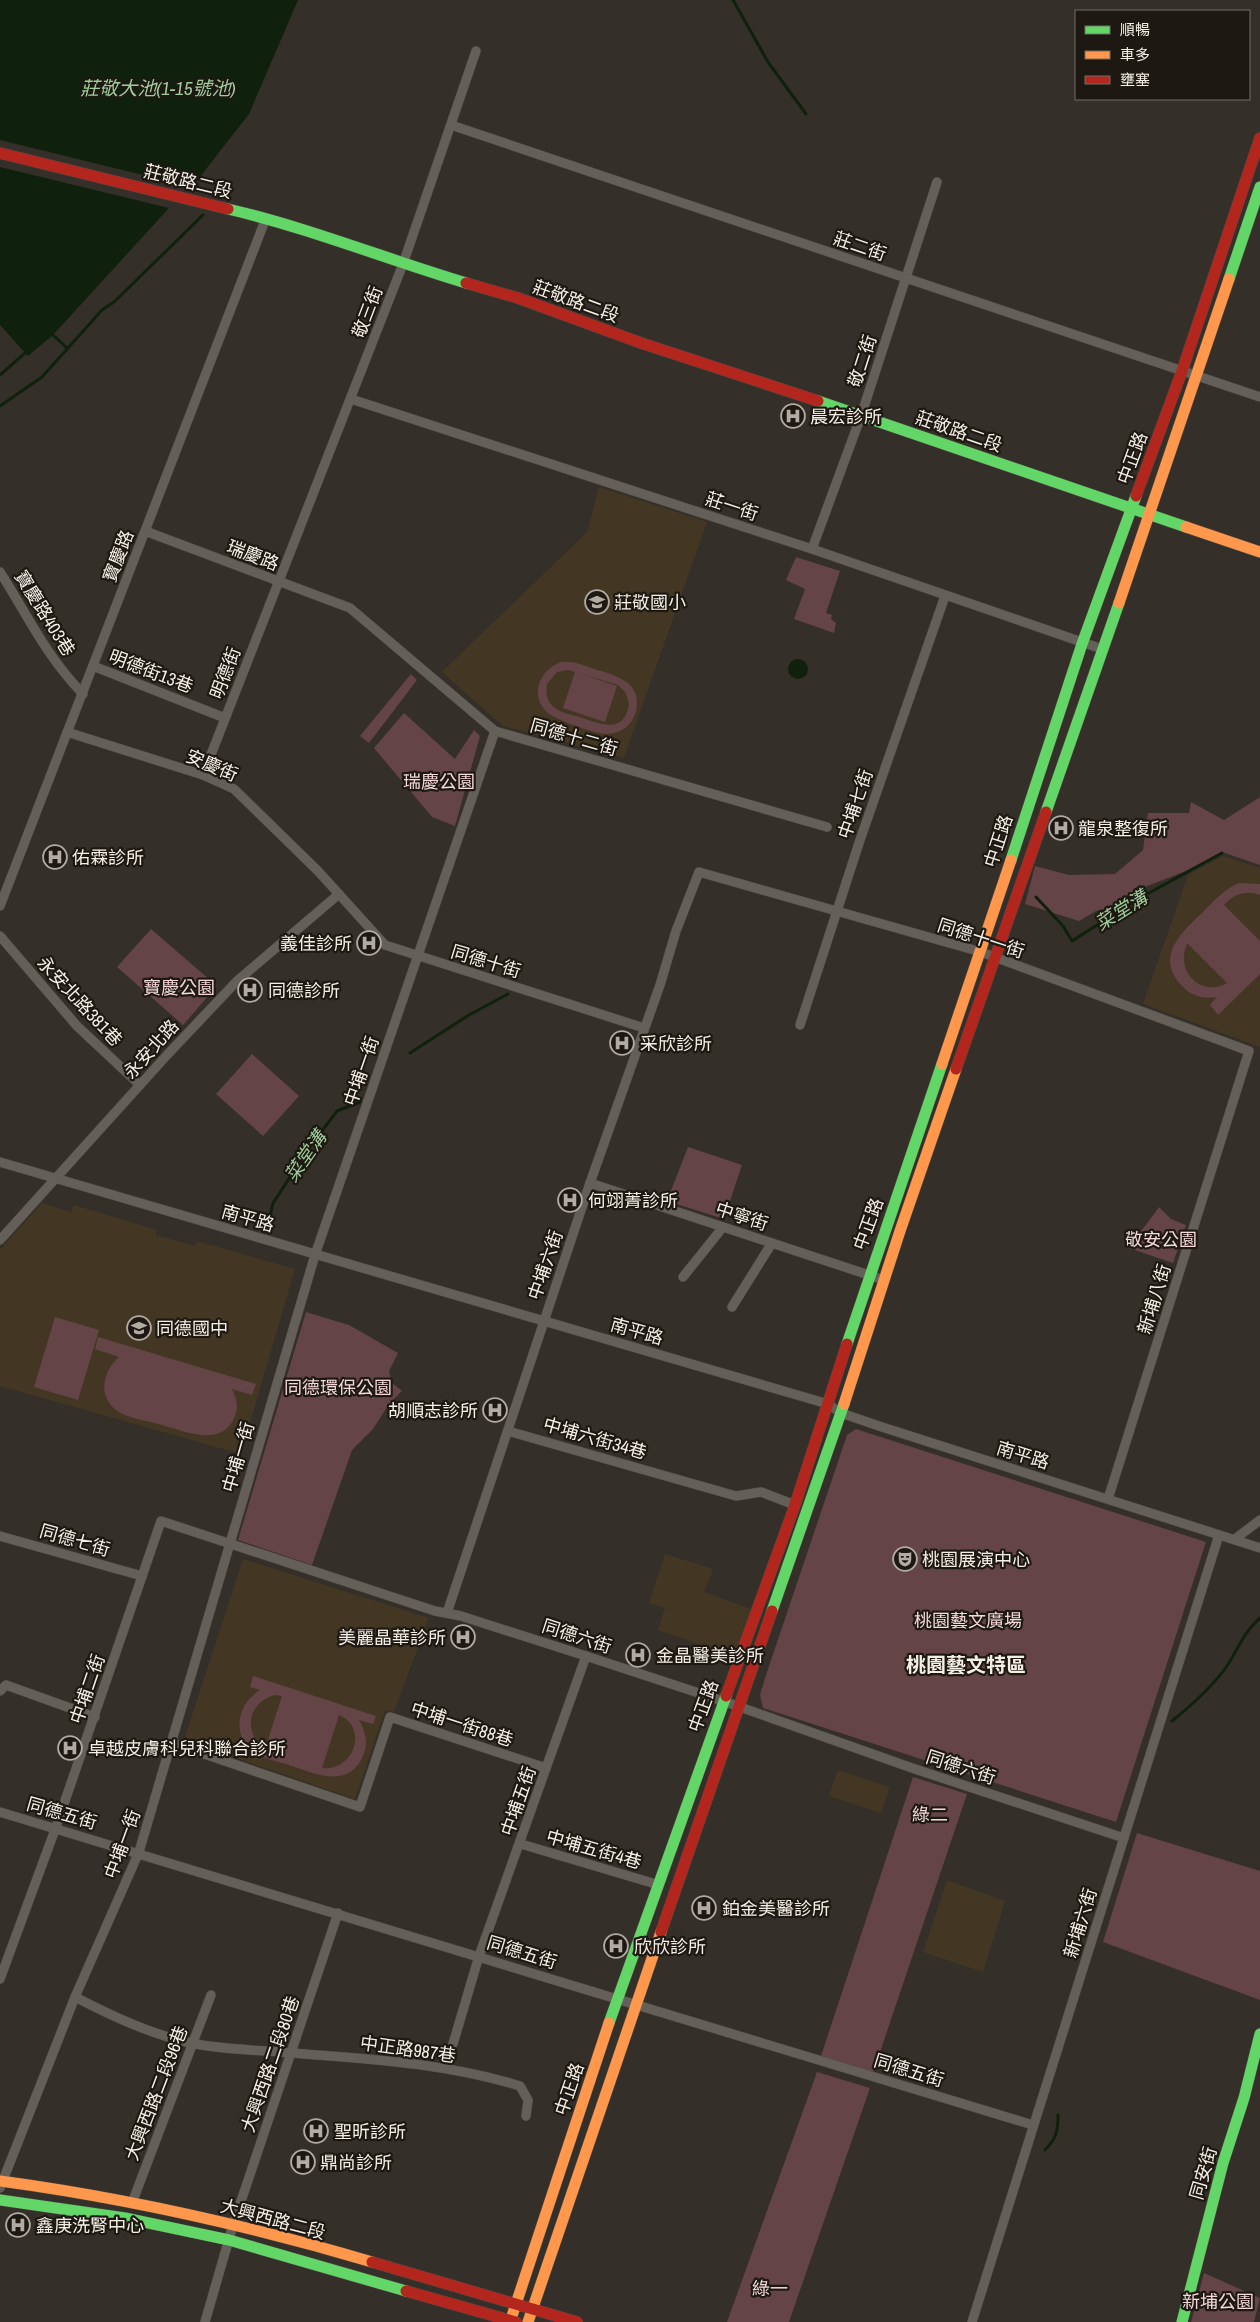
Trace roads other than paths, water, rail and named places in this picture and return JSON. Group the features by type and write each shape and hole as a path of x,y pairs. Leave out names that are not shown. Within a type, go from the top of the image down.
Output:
{"street":[{"name":"敬三街","path":"278,581 403,264 476,51"},
{"name":"莊二街","path":"450,125 1260,397"},
{"name":"中正路","path":"512,2321 515,2304 619,1999 795,1504 869,1275 981,952 1082,644 1182,371 1260,138"},
{"name":"莊敬路二段","path":"0,153 266,218 403,264 518,298 641,343 1260,552"},
{"name":"敬二街","path":"812,548 861,416 937,182"},
{"name":"中正路","path":"528,2322 1260,187"},
{"name":"寶慶路","path":"0,906 266,218"},
{"name":"莊一街","path":"351,399 812,548 1082,644 1102,649"},
{"name":"瑞慶路","path":"145,531 350,608"},
{"name":"寶慶路403巷","path":"0,572 24,610 41,642 66,676 83,694"},
{"name":"明德街","path":"202,775 278,581"},
{"name":"中埔七街","path":"800,1025 836,913 945,596"},
{"name":"同德十二街","path":"350,608 495,731 827,827"},
{"name":"明德街13巷","path":"93,666 225,718"},
{"name":"中埔一街","path":"1,2184 75,1996 139,1852 315,1255 495,731"},
{"name":"安慶街","path":"66,732 202,775 234,789 339,894"},
{"name":"同德十一街","path":"699,872 836,913 981,952 995,959 1250,1051"},
{"name":"中埔六街","path":"448,1613 590,1183 676,931 699,872"},
{"name":"同德十街","path":"339,894 385,945 417,957 644,1028"},
{"name":"永安北路","path":"0,1240 237,981 339,894"},
{"name":"永安北路381巷","path":"0,936 77,1026 140,1085"},
{"name":"新埔八街","path":"1108,1499 1250,1051"},
{"name":"南平路","path":"0,1162 828,1404 841,1413 1260,1548"},
{"name":"中寧街","path":"590,1183 884,1280"},
{"path":"683,1278 723,1227"},
{"path":"732,1307 772,1243"},
{"name":"中埔六街34巷","path":"508,1431 736,1496 760,1492 795,1504"},
{"path":"1235,1540 1260,1520"},
{"name":"同德六街","path":"161,1521 435,1611 461,1616 724,1701 738,1708 1124,1838"},
{"name":"中埔二街","path":"0,1979 2,1965 56,1827 161,1521"},
{"name":"新埔六街","path":"972,2322 1219,1535"},
{"name":"同德七街","path":"0,1536 142,1576"},
{"name":"中埔五街","path":"453,2044 479,1956 586,1656"},
{"path":"0,1691 6,1685 94,1717"},
{"name":"中埔一街88巷","path":"172,1743 360,1807 390,1717 546,1768"},
{"name":"同德五街","path":"0,1812 139,1852 1033,2125"},
{"name":"中埔五街4巷","path":"520,1844 659,1885"},
{"name":"大興西路二段80巷","path":"205,2322 233,2225 338,1913"},
{"name":"大興西路二段96巷","path":"132,2203 211,1995"},
{"name":"中正路987巷","path":"75,1996 123,2021 193,2043 229,2048 409,2062 502,2080 520,2086 528,2100 526,2116"},
{"name":"同安街","path":"1182,2322 1222,2163 1244,2098 1260,2034"},
{"name":"大興西路二段","path":"1,2184 132,2203 233,2225 577,2322"},
{"name":"大興西路二段","path":"0,2200 125,2218 229,2240 512,2321"}],"water":[{"name":"莊敬大池(1-15號池)","path":"0,0 298,0 249,114 192,187 0,140"},
{"path":"0,167 169,208 53,335 28,356 0,325"},
{"path":"798,659 805,662 808,669 805,676 798,679 791,676 788,669 791,662"}],"waterway":[{"path":"733,0 768,62 806,114"},
{"path":"0,406 42,377 102,310 114,302 203,215"},
{"path":"53,335 67,348"},
{"path":"0,375 25,353"},
{"name":"菜堂溝","path":"1036,897 1063,926 1072,941 1138,899 1222,853"},
{"name":"菜堂溝","path":"410,1053 469,1015 508,994"},
{"name":"菜堂溝","path":"268,1225 273,1203 309,1148 337,1111 360,1102"},
{"path":"1172,1721 1215,1681 1227,1666 1245,1635 1260,1618"},
{"path":"1045,2150 1056,2134 1058,2115"}],"place":[{"name":"晨宏診所","path":"793,416"},
{"name":"莊敬國小","path":"597,602"},
{"name":"龍泉整復所","path":"1061,828"},
{"name":"佑霖診所","path":"55,857"},
{"name":"義佳診所","path":"369,943"},
{"name":"同德診所","path":"250,990"},
{"name":"采欣診所","path":"622,1043"},
{"name":"何翊菁診所","path":"570,1200"},
{"name":"同德國中","path":"139,1328"},
{"name":"胡順志診所","path":"495,1410"},
{"name":"桃園展演中心","path":"905,1559"},
{"name":"美麗晶華診所","path":"463,1637"},
{"name":"金晶醫美診所","path":"638,1655"},
{"name":"卓越皮膚科兒科聯合診所","path":"70,1748"},
{"name":"鉑金美醫診所","path":"704,1908"},
{"name":"欣欣診所","path":"616,1946"},
{"name":"聖昕診所","path":"316,2131"},
{"name":"鼎尚診所","path":"303,2162"},
{"name":"鑫庚洗腎中心","path":"18,2225"}],"district":[{"name":"桃園藝文特區","path":"966,1664"}],"park label":[{"name":"瑞慶公園","path":"439,781"},
{"name":"寶慶公園","path":"179,987"},
{"name":"敬安公園","path":"1161,1239"},
{"name":"同德環保公園","path":"338,1387"},
{"name":"桃園藝文廣場","path":"968,1620"},
{"name":"綠二","path":"930,1814"},
{"name":"綠一","path":"770,2288"},
{"name":"新埔公園","path":"1218,2301"}]}
